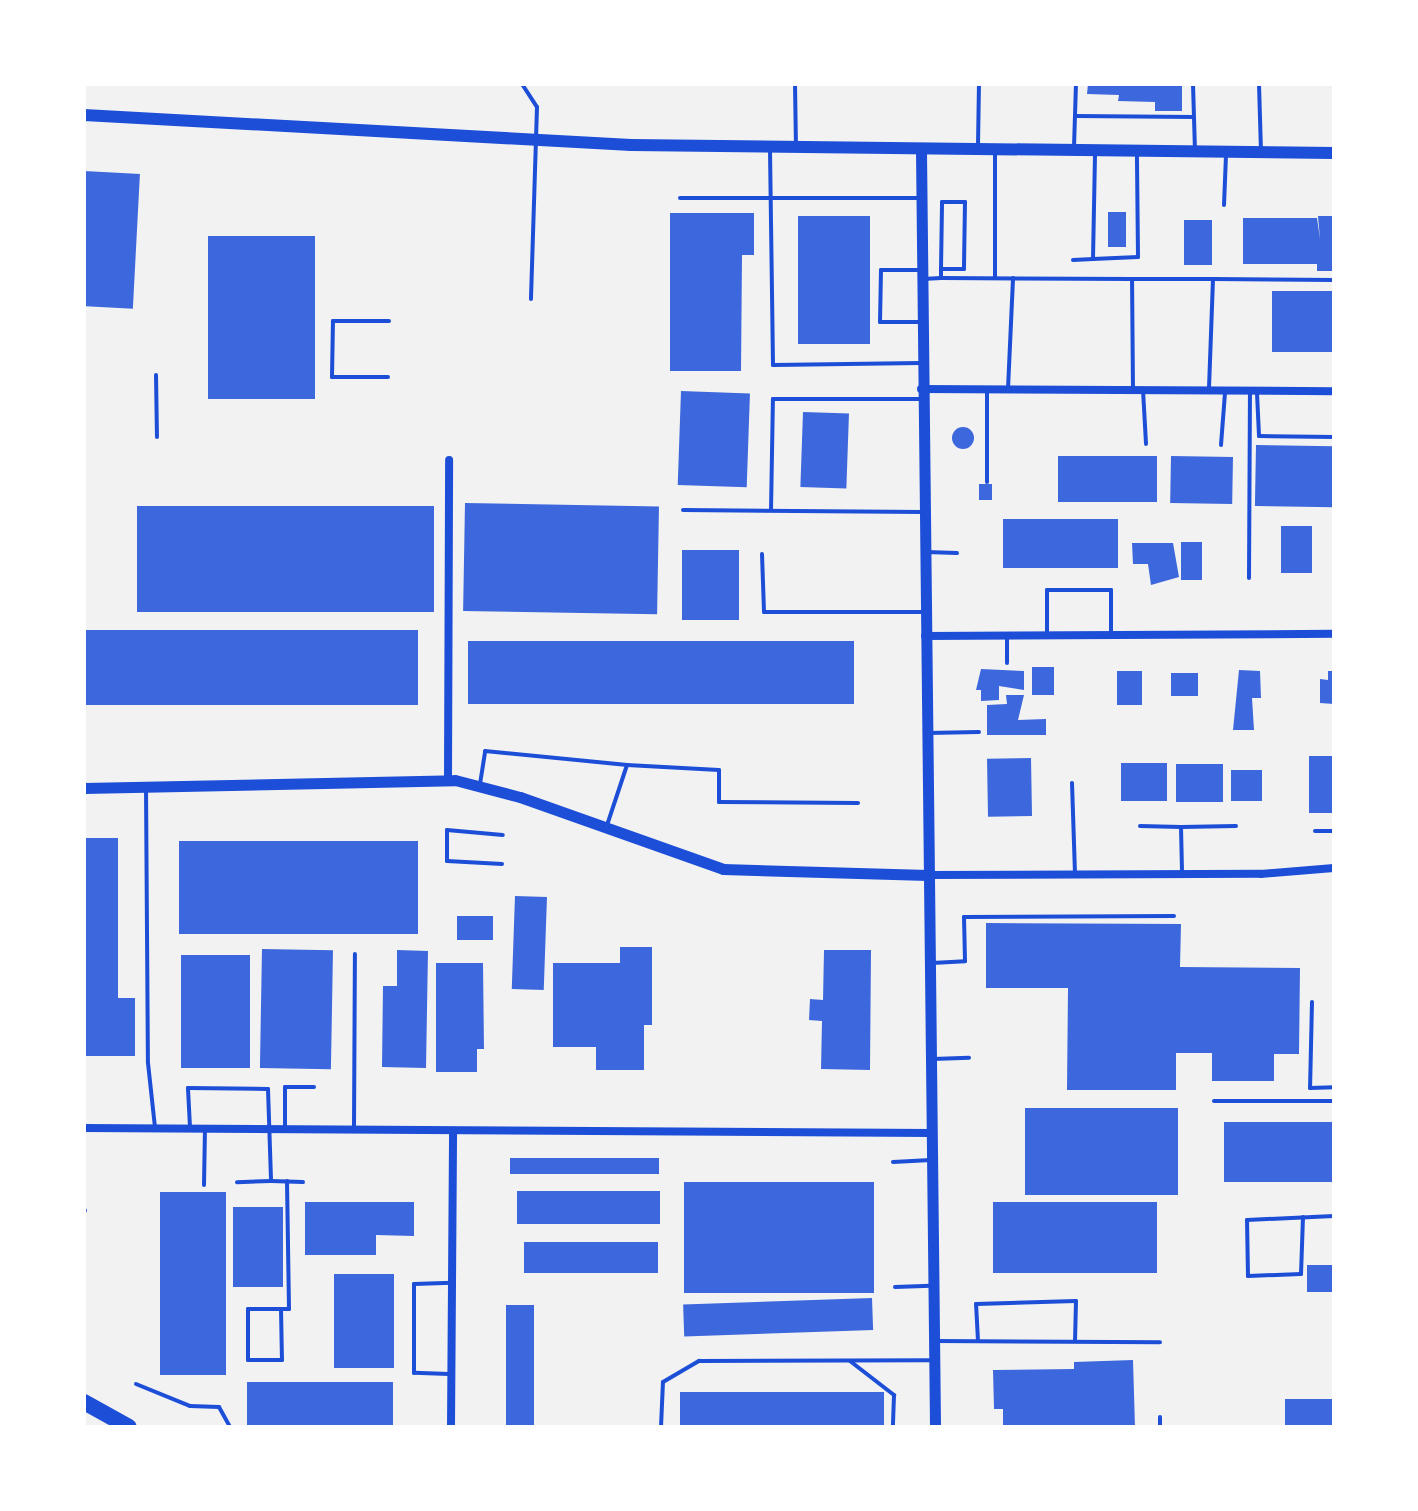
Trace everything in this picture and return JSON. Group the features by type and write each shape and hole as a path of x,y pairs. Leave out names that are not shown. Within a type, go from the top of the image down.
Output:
{"highway":[{"path":"84,1402 129,1427"}],"main road":[{"path":"85,115 770,148 995,153 1334,153"}],"street":[{"path":"921,151 921,394 935,1427"},
{"path":"921,394 987,389 1334,391"},
{"path":"448,780 449,460"},
{"path":"925,636 1334,634"},
{"path":"84,788 448,780 480,785 723,869 928,875 1075,875 1334,868"},
{"path":"84,1128 931,1133"},
{"path":"451,1427 453,1131"}],"lane":[{"path":"522,84 537,107 531,299"},
{"path":"795,84 796,148"},
{"path":"978,152 979,84"},
{"path":"1073,153 1076,84"},
{"path":"1193,84 1195,153"},
{"path":"1259,84 1261,153"},
{"path":"1075,116 1194,117"},
{"path":"770,148 773,365 921,363"},
{"path":"995,153 995,278"},
{"path":"1093,259 1095,153"},
{"path":"1073,260 1138,257 1137,153"},
{"path":"1224,205 1226,153"},
{"path":"680,198 921,198"},
{"path":"941,269 964,269 965,202 942,202 941,269 941,278"},
{"path":"921,322 880,322 881,270 941,278 1334,280"},
{"path":"1008,389 1013,278"},
{"path":"1132,279 1138,390 1146,444"},
{"path":"1209,390 1213,279"},
{"path":"388,377 332,377 333,321 389,321"},
{"path":"156,375 157,437"},
{"path":"987,389 987,482"},
{"path":"1221,445 1225,390"},
{"path":"1254,390 1259,436 1334,437"},
{"path":"1249,578 1254,390"},
{"path":"771,510 773,399 921,394"},
{"path":"683,510 923,512"},
{"path":"923,552 957,553"},
{"path":"762,554 764,612 924,612"},
{"path":"1047,636 1047,590 1111,590 1111,636"},
{"path":"1007,636 1007,663"},
{"path":"926,733 979,732"},
{"path":"480,785 485,751 627,765 719,770 719,802 858,803"},
{"path":"606,828 627,765"},
{"path":"1072,783 1075,875"},
{"path":"146,786 148,1063 155,1129"},
{"path":"1140,826 1236,826"},
{"path":"1181,827 1182,874"},
{"path":"502,864 447,861 447,830 503,835"},
{"path":"1315,831 1334,831"},
{"path":"929,963 965,961 964,917 1174,916"},
{"path":"354,1130 355,954"},
{"path":"1312,1002 1310,1088 1334,1087"},
{"path":"930,1059 969,1058"},
{"path":"285,1130 285,1087 314,1087"},
{"path":"190,1129 188,1088 268,1089 271,1181"},
{"path":"1214,1101 1334,1101"},
{"path":"204,1185 205,1129"},
{"path":"893,1162 932,1160"},
{"path":"281,1309 282,1360 248,1360 248,1309 281,1309 289,1309 287,1181"},
{"path":"237,1182 303,1182"},
{"path":"1303,1217 1301,1274 1248,1276 1247,1220 1303,1217 1334,1216"},
{"path":"452,1283 414,1284 414,1373 452,1374"},
{"path":"895,1287 933,1286"},
{"path":"978,1341 976,1304 1076,1301 1075,1341"},
{"path":"934,1341 1160,1342"},
{"path":"848,1360 894,1395 893,1427"},
{"path":"661,1427 663,1382 699,1361 934,1360"},
{"path":"136,1384 190,1406 219,1407 230,1427"},
{"path":"1160,1417 1160,1427"}],"building":[{"path":"1088,84 1182,84 1182,111 1155,111 1155,102 1118,101 1119,95 1087,94"},
{"path":"84,171 140,174 133,309 84,306"},
{"path":"1108,212 1126,212 1126,247 1108,247"},
{"path":"670,213 754,213 754,255 742,255 741,371 670,371"},
{"path":"798,216 870,216 870,344 798,344"},
{"path":"1318,216 1334,216 1334,271 1317,271 1317,264 1243,264 1243,218 1317,218 1320,239"},
{"path":"1184,220 1212,220 1212,265 1184,265"},
{"path":"208,236 315,236 315,399 208,399"},
{"path":"1272,291 1334,291 1334,352 1272,352"},
{"path":"681,391 750,393 747,487 678,485"},
{"path":"803,412 849,414 846,489 800,487"},
{"path":"963,427 971,430 974,438 971,446 963,449 955,446 952,438 955,430"},
{"path":"1256,445 1334,446 1333,507 1255,506"},
{"path":"1058,456 1157,456 1157,502 1058,502"},
{"path":"1171,456 1233,457 1232,504 1170,503"},
{"path":"979,484 992,484 992,500 979,500"},
{"path":"465,503 659,506 657,614 463,611"},
{"path":"137,506 434,506 434,612 137,612"},
{"path":"1003,519 1118,519 1118,568 1003,568"},
{"path":"1281,526 1312,526 1312,573 1281,573"},
{"path":"1181,542 1202,542 1202,580 1181,580"},
{"path":"1132,543 1173,543 1179,577 1151,585 1148,564 1133,564"},
{"path":"682,550 739,550 739,620 682,620"},
{"path":"84,630 418,630 418,705 84,705"},
{"path":"468,641 854,641 854,704 468,704"},
{"path":"1032,667 1054,667 1054,695 1032,695"},
{"path":"981,669 1024,671 1024,690 999,686 999,700 981,701 981,690 976,690"},
{"path":"1239,670 1260,671 1261,698 1252,698 1254,730 1233,730"},
{"path":"1117,671 1142,671 1142,705 1117,705"},
{"path":"1328,671 1334,671 1334,704 1320,703 1320,679 1328,680"},
{"path":"1171,673 1198,673 1198,696 1171,696"},
{"path":"1006,695 1024,695 1018,720 1046,719 1046,735 987,735 987,705 1007,704"},
{"path":"1309,756 1334,756 1334,813 1309,813"},
{"path":"1031,758 1032,816 988,817 987,759"},
{"path":"1121,763 1167,763 1167,801 1121,801"},
{"path":"1176,764 1223,764 1223,802 1176,802"},
{"path":"1231,770 1262,770 1262,801 1231,801"},
{"path":"84,838 118,838 118,998 135,998 135,1056 84,1056"},
{"path":"179,841 418,841 418,934 179,934"},
{"path":"515,896 547,897 544,990 512,989"},
{"path":"457,916 493,916 493,940 457,940"},
{"path":"986,923 1181,924 1180,967 1300,968 1299,1054 1274,1054 1274,1081 1212,1081 1212,1053 1176,1053 1176,1090 1067,1090 1068,988 986,988"},
{"path":"620,947 652,947 652,1025 644,1025 644,1070 596,1070 596,1047 553,1047 553,963 620,963"},
{"path":"262,949 333,950 331,1069 260,1068"},
{"path":"397,950 428,951 426,1068 382,1067 383,986 397,986"},
{"path":"824,950 871,950 870,1070 821,1069 822,1021 809,1020 810,999 823,1000"},
{"path":"181,955 250,955 250,1068 181,1068"},
{"path":"436,963 483,963 484,1049 477,1049 477,1072 436,1072"},
{"path":"1025,1108 1178,1108 1178,1195 1025,1195"},
{"path":"1224,1122 1334,1122 1334,1182 1224,1182"},
{"path":"510,1158 659,1158 659,1174 510,1174"},
{"path":"684,1182 874,1182 874,1293 684,1293"},
{"path":"517,1191 660,1191 660,1224 517,1224"},
{"path":"160,1192 226,1192 226,1375 160,1375"},
{"path":"305,1202 414,1202 414,1236 376,1235 376,1255 305,1255"},
{"path":"993,1202 1157,1202 1157,1273 993,1273"},
{"path":"233,1207 283,1207 283,1287 233,1287"},
{"path":"524,1242 658,1242 658,1273 524,1273"},
{"path":"1307,1265 1334,1265 1334,1292 1307,1292"},
{"path":"334,1274 394,1274 394,1368 334,1368"},
{"path":"872,1298 873,1330 684,1337 683,1305"},
{"path":"506,1305 534,1305 534,1427 506,1427"},
{"path":"1133,1360 1135,1427 1003,1427 1003,1409 994,1409 993,1370 1074,1369 1074,1362"},
{"path":"247,1382 393,1382 393,1427 247,1427"},
{"path":"680,1392 884,1392 884,1427 680,1427"},
{"path":"1285,1399 1334,1399 1334,1427 1285,1427"}]}
